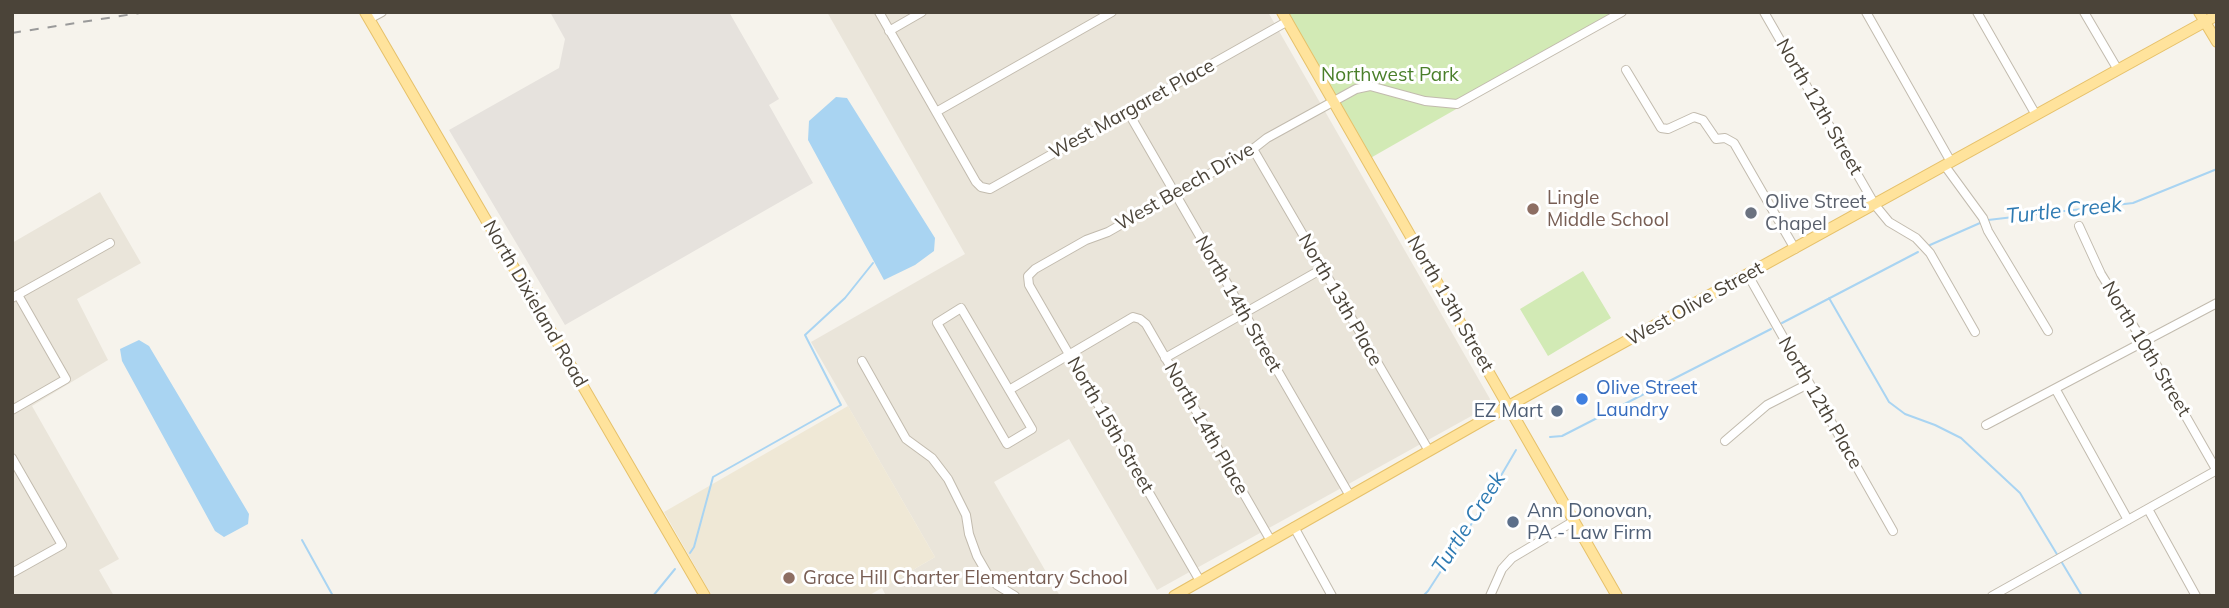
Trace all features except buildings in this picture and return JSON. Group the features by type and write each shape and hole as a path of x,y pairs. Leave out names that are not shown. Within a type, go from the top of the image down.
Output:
{"main road":[{"name":"West Olive Street","path":"1174,596 1509,406 2118,71 2202,17 2217,15"},
{"name":"North Dixieland Road","path":"367,16 705,596"},
{"name":"North 13th Street","path":"1285,17 1617,596"},
{"path":"2202,17 2217,42"}],"street":[{"path":"367,16 382,12"},
{"path":"879,12 936,112 1112,12"},
{"path":"889,31 922,12"},
{"name":"West Beech Drive","path":"1035,269 1086,240 1108,232 1356,89 1370,86 1425,101 1457,104 1622,12"},
{"name":"North 12th Street","path":"1764,12 1875,205 1889,222 1916,238 1930,253 1975,332"},
{"path":"1866,12 1948,164 1983,218 1988,231 2048,331"},
{"path":"1977,12 2036,115"},
{"path":"2084,12 2118,71"},
{"name":"West Margaret Place","path":"936,112 976,182 981,187 990,189 1128,112 1285,17"},
{"path":"1626,69 1661,128 1668,129 1694,117 1703,120 1716,139 1725,138 1734,143 1795,249"},
{"name":"North 14th Street","path":"1128,112 1350,496"},
{"name":"North 13th Place","path":"1253,149 1429,451"},
{"name":"North 10th Street","path":"2079,226 2101,274 2217,470"},
{"path":"12,410 66,379 15,297 110,243"},
{"name":"North 15th Street","path":"1035,269 1028,276 1029,285 1200,581"},
{"path":"1165,358 1322,269"},
{"name":"North 12th Place","path":"1748,275 1893,531"},
{"path":"1986,425 2217,303"},
{"path":"961,308 1009,390 1032,429 1007,444 937,323 961,308"},
{"name":"North 14th Place","path":"1070,355 1133,317 1146,324 1271,541"},
{"path":"1009,390 1070,355"},
{"path":"862,361 906,439 932,458 948,479 966,516 977,556 988,575 1015,596"},
{"path":"1725,441 1767,405 1808,384"},
{"path":"2056,390 2128,520"},
{"path":"12,458 62,545 12,573"},
{"path":"1992,596 2217,470"},
{"path":"2148,509 2196,596"},
{"path":"1490,596 1502,569 1512,558 1574,522"},
{"path":"1294,527 1332,596"}],"shaded area":[{"path":"550,12 729,12 779,99 769,105 813,183 565,325 449,130 559,68 565,39"},
{"path":"827,12 1268,12 1490,399 1488,405 1157,590 1069,439 994,482 1060,596 886,596 882,588 935,557 811,342 965,254"},
{"path":"100,192 141,263 77,299 108,360 32,406 119,559 99,570 114,596 12,596 12,243"},
{"path":"848,406 935,557 868,596 712,596 664,512"}],"green space":[{"name":"Northwest Park","path":"1282,12 1626,12 1367,160"},
{"path":"1583,271 1611,318 1548,356 1520,309"}],"water":[{"path":"836,97 847,98 935,238 934,251 915,265 884,280 808,140 809,121"},
{"path":"139,340 149,346 249,514 248,524 224,537 215,531 122,361 120,349"}],"waterway":[{"name":"Turtle Creek","path":"1988,220 2133,203 2217,169"},
{"name":"Turtle Creek","path":"1930,245 1980,223"},
{"name":"Turtle Creek","path":"1782,323 1918,252"},
{"path":"690,553 713,477 841,405 805,335 845,298 873,263"},
{"path":"1829,298 1889,402 1905,414 1961,438 2020,493 2058,556"},
{"name":"Turtle Creek","path":"1550,437 1562,436 1771,329"},
{"name":"Turtle Creek","path":"1423,596 1485,503 1516,450"},
{"path":"302,540 333,596"},
{"path":"2061,561 2082,596"},
{"path":"653,596 675,569"}],"railway":[{"path":"12,33 146,12"}],"place":[{"name":"Lingle Middle School","path":"1533,209"},
{"name":"Olive Street Chapel","path":"1751,213"},
{"name":"Olive Street Laundry","path":"1582,399"},
{"name":"EZ Mart","path":"1557,411"},
{"name":"Ann Donovan, PA - Law Firm","path":"1513,522"},
{"name":"Grace Hill Charter Elementary School","path":"789,578"}]}
